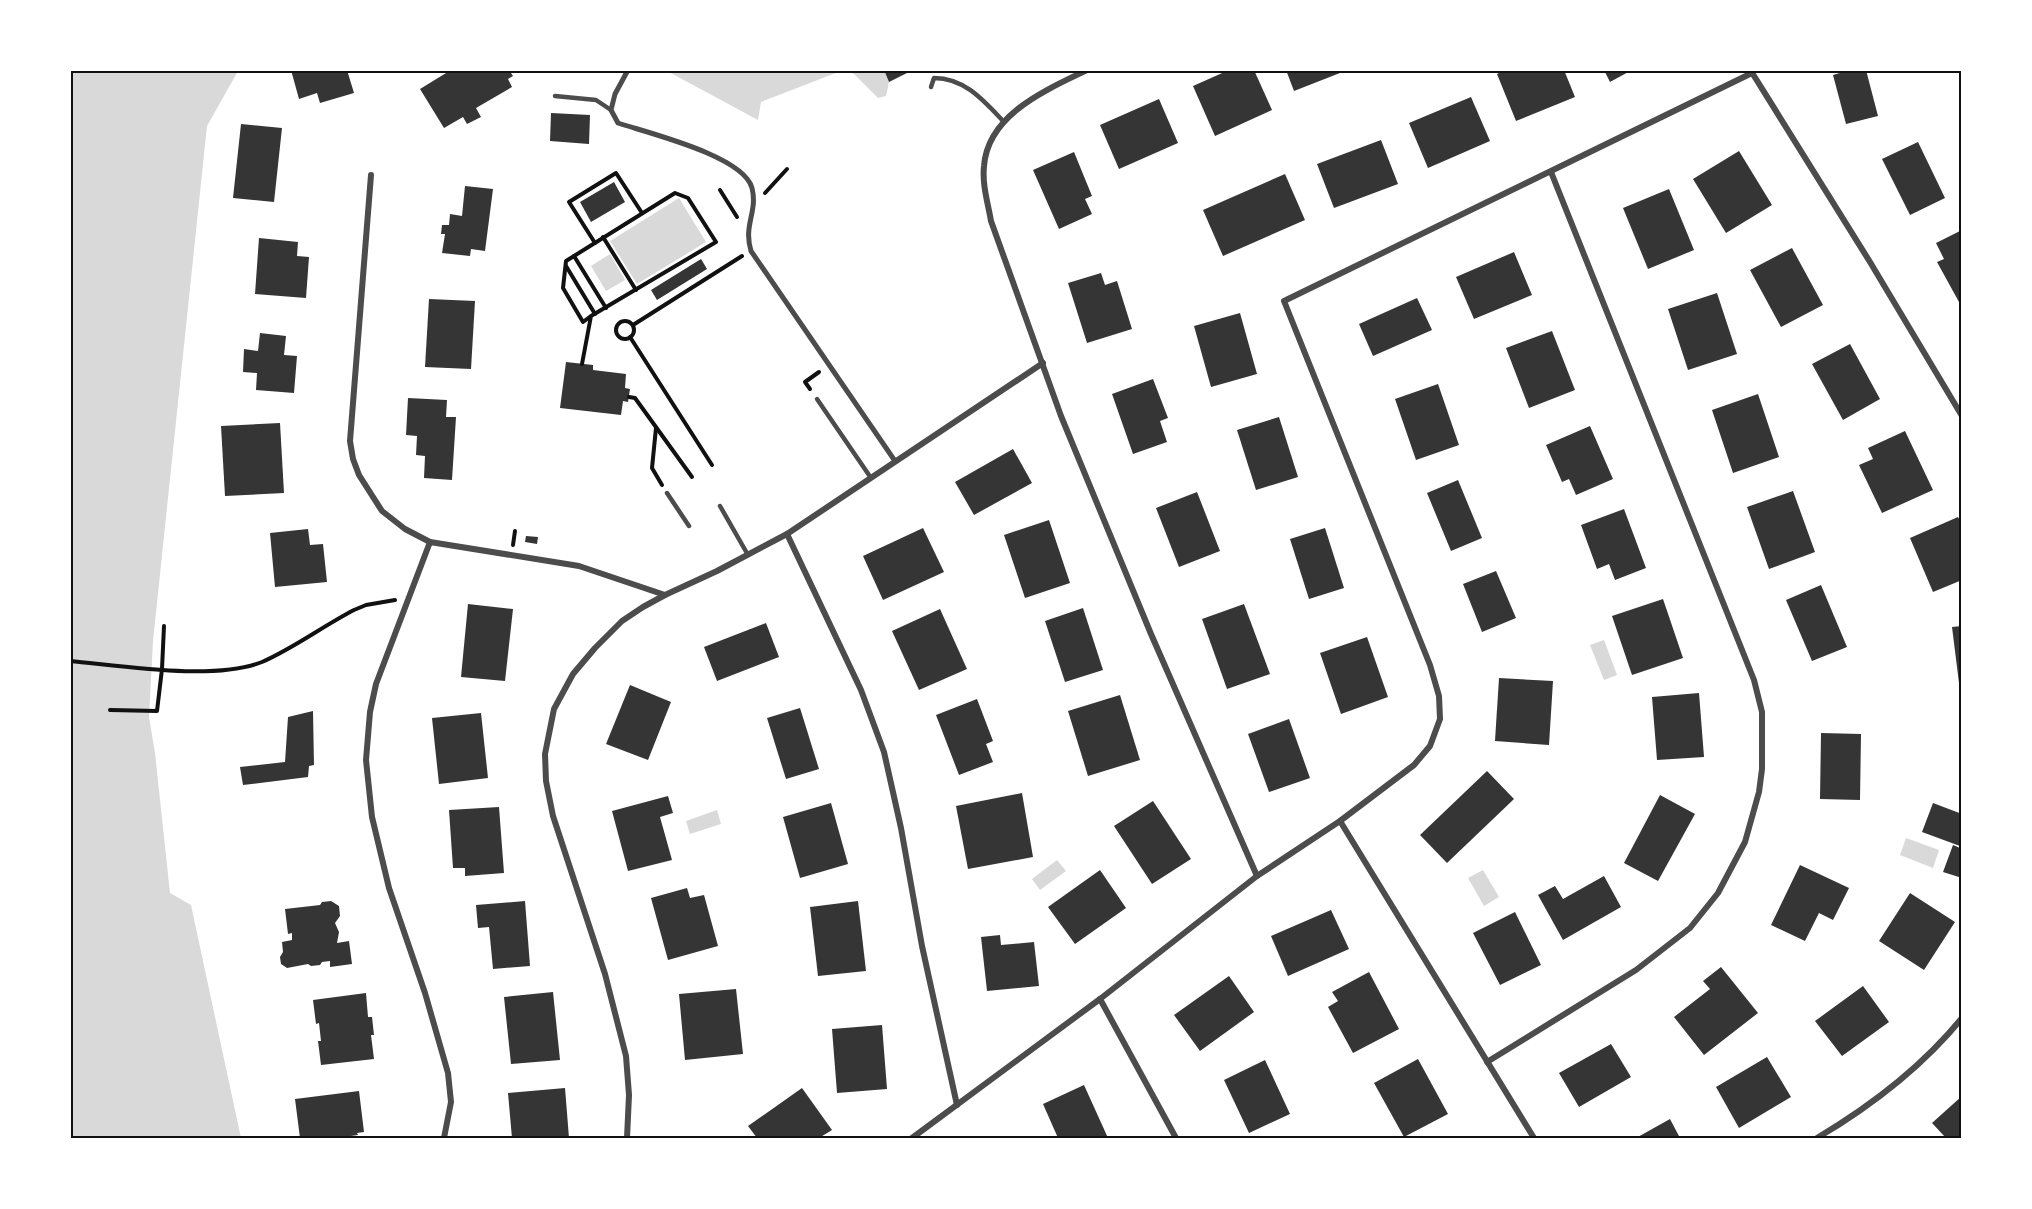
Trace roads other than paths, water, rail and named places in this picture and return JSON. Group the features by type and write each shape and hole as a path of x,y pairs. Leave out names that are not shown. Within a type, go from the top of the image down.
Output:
{"street":[{"path":"628,70 615,94 611,110 618,123 729,162 749,180 752,186 753,208 747,232 750,251 895,461"},
{"path":"1087,70 1031,100 1004,122 986,154 984,179 991,221 1061,416 1150,634 1257,876"},
{"path":"912,1138 1100,999 1257,876 1340,821 1414,765 1430,746 1440,719 1439,696 1430,665 1284,302 1751,72 1870,262 1962,416"},
{"path":"1487,1062 1636,970 1690,928 1718,892 1745,842 1760,792 1762,769 1762,712 1754,680 1551,172"},
{"path":"371,175 350,441 359,475 382,511 405,529 430,542 579,566 665,595"},
{"path":"627,1138 629,1095 626,1056 605,974 553,816 546,781 545,754 554,709 573,674 622,621 665,595 787,534 1043,363"},
{"path":"787,534 861,690 884,752 901,828 922,946 957,1105"},
{"path":"430,542 384,660 372,699 366,776 374,828 389,888 425,993 448,1073 451,1102 444,1138"},
{"path":"1340,821 1534,1138"},
{"path":"1100,999 1176,1138"},
{"path":"1817,1138 1899,1082 1947,1036 1962,1018"}],"lane":[{"path":"931,87 934,78 960,83 983,99 1004,122"},
{"path":"555,96 596,100 611,110"},
{"path":"817,399 871,478"},
{"path":"667,493 689,526"},
{"path":"720,506 748,555"}]}
